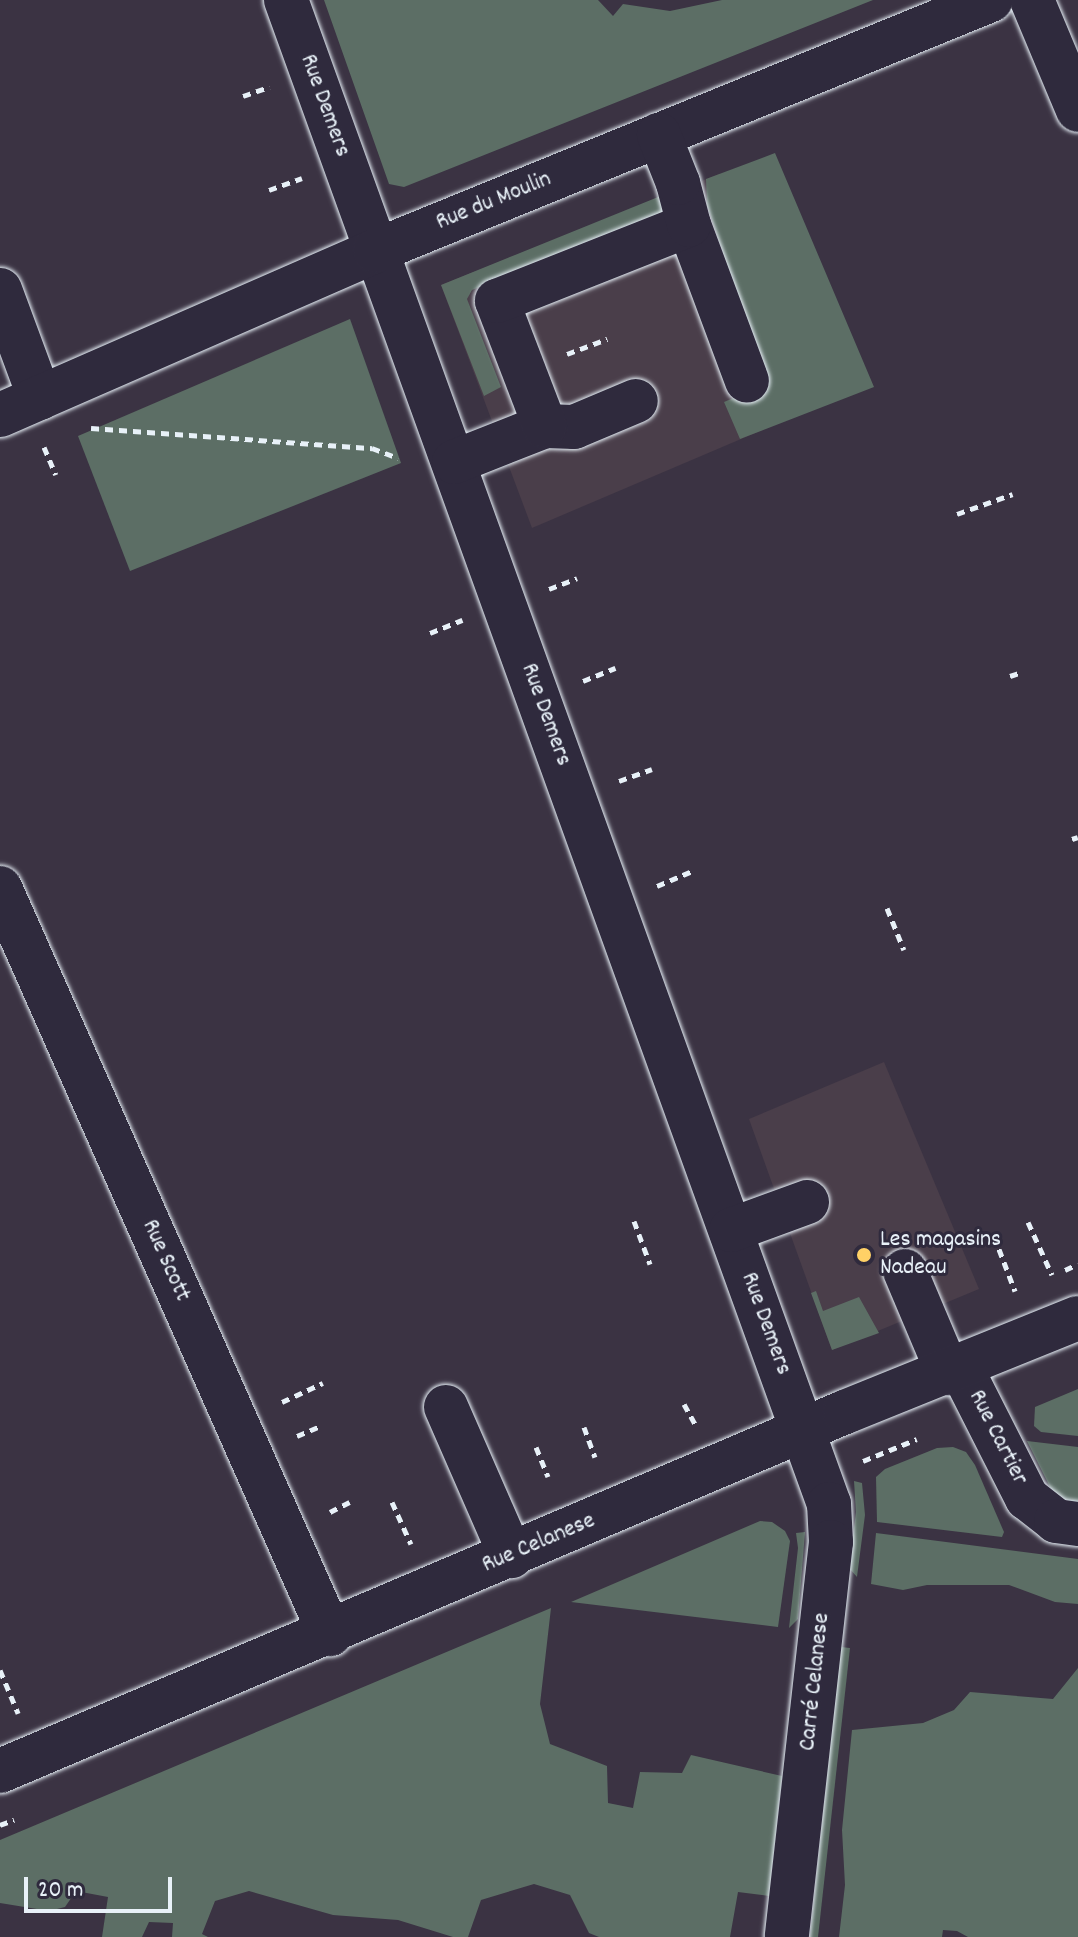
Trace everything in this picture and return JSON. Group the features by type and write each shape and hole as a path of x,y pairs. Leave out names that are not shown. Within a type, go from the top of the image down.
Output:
{"street":[{"name":"Rue Demers","path":"286,0 803,1430"},
{"name":"Rue du Moulin","path":"0,415 375,251 991,0"},
{"path":"1032,0 1078,110"},
{"path":"659,135 747,381"},
{"path":"545,426 497,301 689,225"},
{"path":"0,290 40,398"},
{"path":"454,462 545,426 574,427 636,401"},
{"name":"Rue Scott","path":"0,888 330,1634"},
{"path":"731,1230 807,1202"},
{"name":"Rue Cartier","path":"905,1271 955,1370 1027,1498 1056,1521 1078,1524"},
{"name":"Rue Celanese","path":"0,1771 330,1634 803,1430 1078,1318"},
{"path":"446,1407 511,1556"},
{"name":"Carré Celanese","path":"787,1937 831,1542 829,1504 803,1430"}],"path":[{"path":"243,96 271,86"},
{"path":"269,190 303,177"},
{"path":"86,427 372,448 384,450 407,464"},
{"path":"43,446 56,475"},
{"path":"957,514 1013,494"},
{"path":"549,589 577,578"},
{"path":"430,633 463,619"},
{"path":"582,681 616,668"},
{"path":"1010,676 1022,672"},
{"path":"619,782 652,769"},
{"path":"657,886 692,871"},
{"path":"887,908 904,950"},
{"path":"634,1221 650,1264"},
{"path":"1028,1222 1052,1275"},
{"path":"994,1236 1015,1291"},
{"path":"282,1402 323,1383"},
{"path":"684,1404 695,1425"},
{"path":"297,1436 318,1427"},
{"path":"584,1427 595,1457"},
{"path":"862,1462 926,1435"},
{"path":"536,1447 548,1477"},
{"path":"330,1512 350,1502"},
{"path":"392,1502 412,1546"},
{"path":"0,1670 18,1713"}],"shaded area":[{"path":"719,174 809,410 532,528 441,285"},
{"path":"884,1062 979,1289 832,1350 749,1119"}],"green space":[{"path":"324,0 598,0 613,16 623,4 670,11 722,0 873,0 404,187 389,184"},
{"path":"775,153 874,387 740,439 724,402 767,384 707,205 706,179"},
{"path":"668,193 670,204 659,217 472,290 467,299 501,387 484,396 441,285"},
{"path":"350,319 401,463 130,571 78,436"},
{"path":"816,1291 823,1311 859,1297 879,1333 832,1350 811,1293"},
{"path":"1078,1389 1078,1436 1041,1432 1034,1426 1035,1407"},
{"path":"1027,1441 1078,1447 1078,1502 1063,1499 1052,1491"},
{"path":"953,1447 966,1452 975,1465 1004,1532 1002,1537 877,1522 876,1477 885,1469 937,1448"},
{"path":"854,1481 862,1483 865,1515 857,1577 849,1568 856,1512"},
{"path":"760,1521 772,1522 785,1531 790,1541 778,1627 571,1602"},
{"path":"805,1532 798,1619 789,1628 798,1548 796,1533"},
{"path":"876,1533 1078,1559 1078,1604 1055,1602 1009,1585 927,1585 903,1590 871,1584"},
{"path":"551,1608 540,1704 550,1744 607,1766 608,1803 633,1808 640,1772 682,1773 691,1755 782,1776 769,1896 738,1892 730,1937 599,1937 589,1933 570,1895 534,1884 481,1900 468,1937 453,1937 398,1920 333,1915 249,1891 215,1901 202,1934 208,1937 172,1937 173,1923 149,1922 142,1937 102,1937 108,1897 76,1891 65,1907 49,1911 0,1903 0,1840"},
{"path":"841,1647 850,1648 818,1937 810,1937"},
{"path":"1078,1668 1078,1937 968,1937 957,1931 943,1930 942,1937 839,1937 845,1885 842,1830 852,1730 923,1723 954,1710 970,1692 1053,1699"}],"place":[{"name":"Les magasins Nadeau","path":"864,1255"}]}
